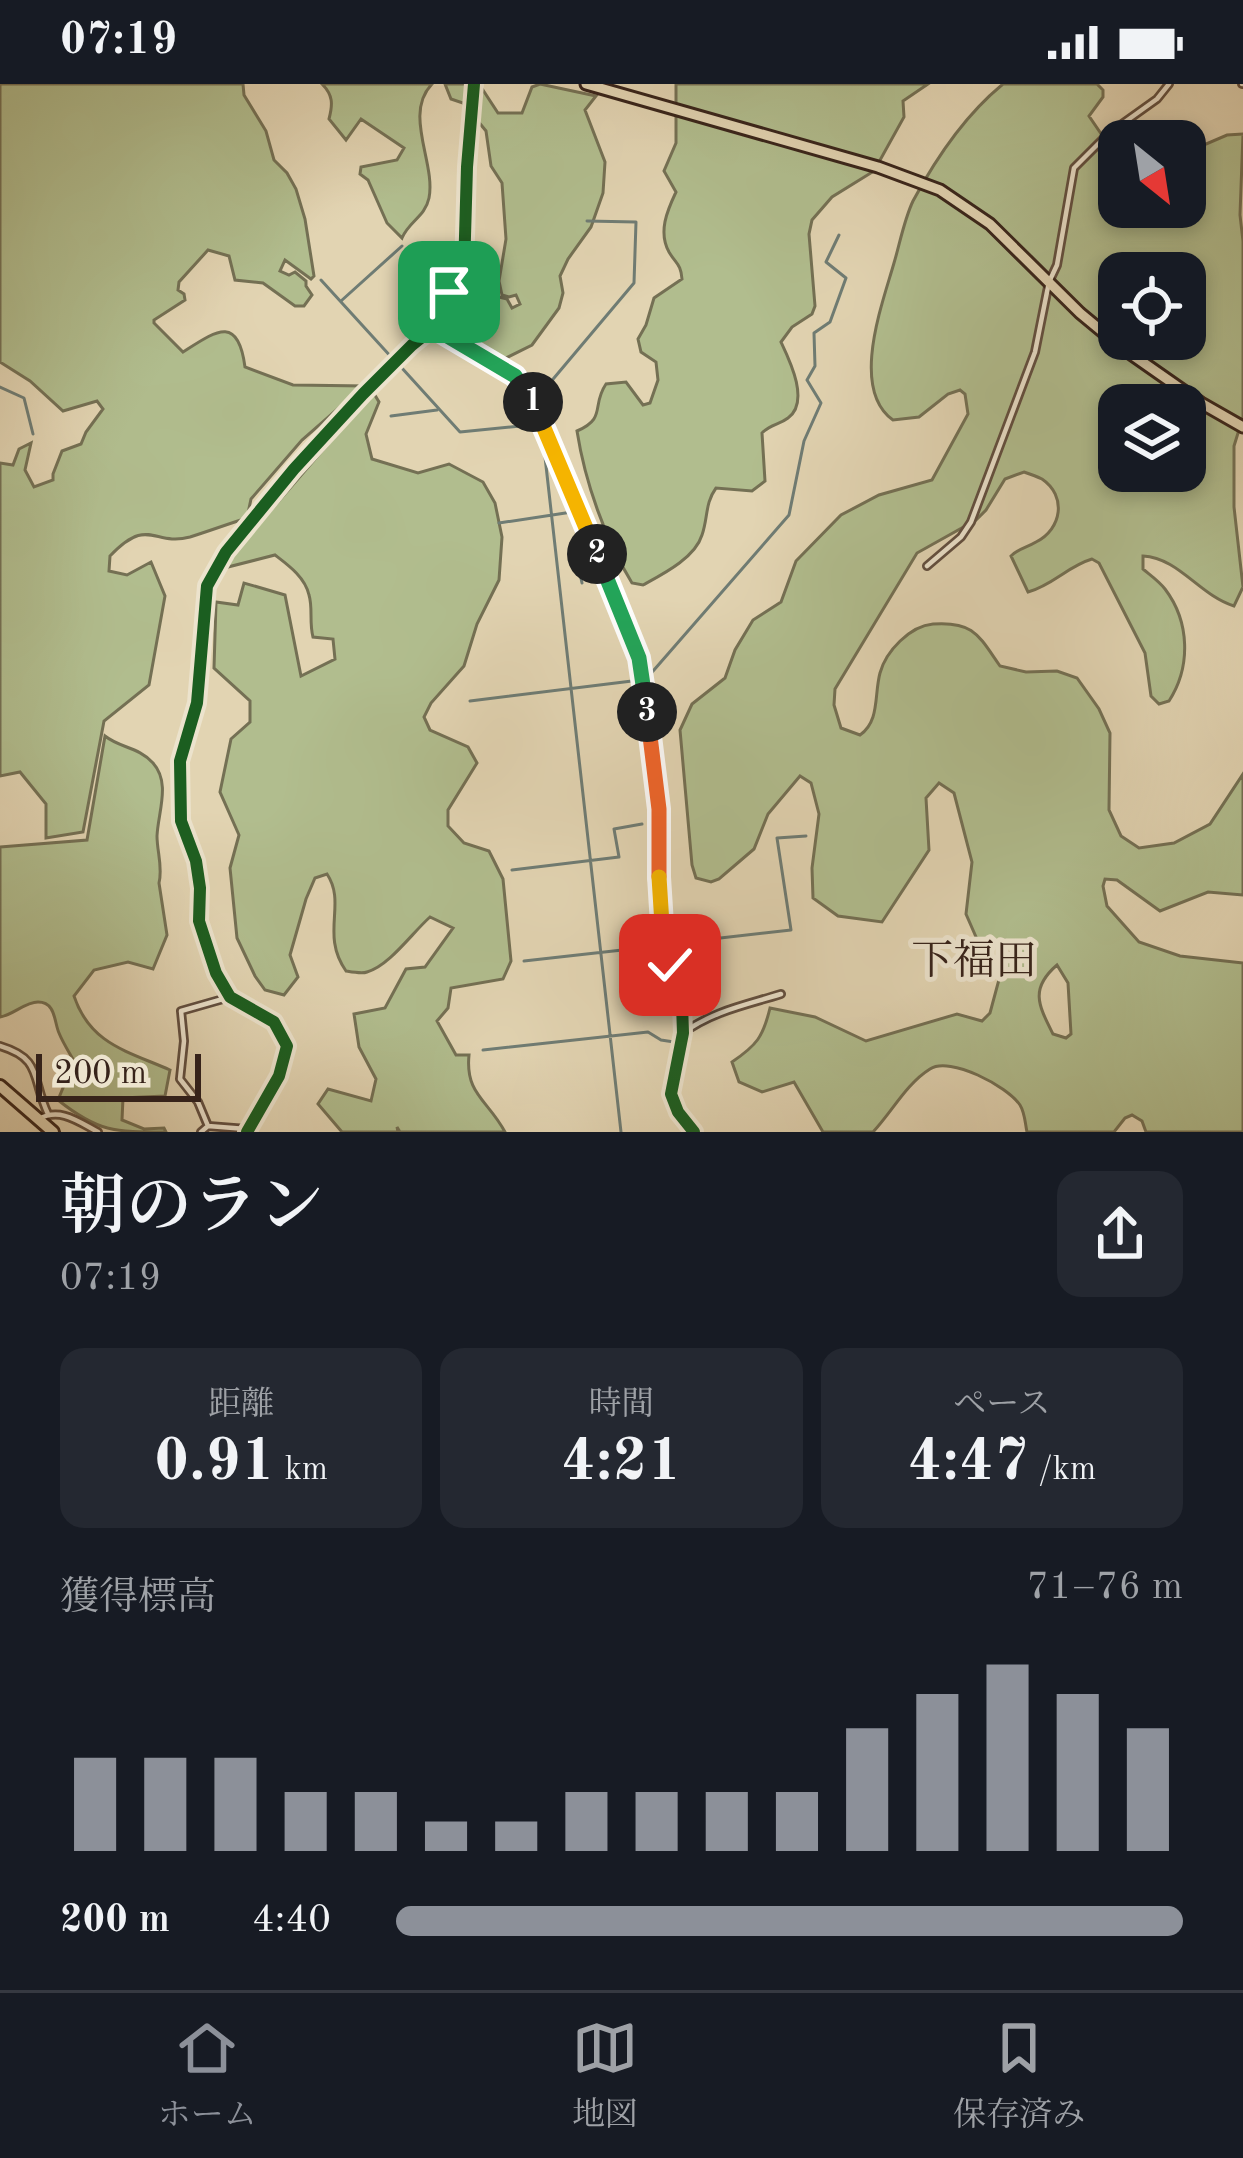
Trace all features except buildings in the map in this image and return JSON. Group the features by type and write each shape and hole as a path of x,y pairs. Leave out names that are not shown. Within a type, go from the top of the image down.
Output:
{"highway":[{"path":"0,1086 43,1116 53,1132"}],"main road":[{"path":"586,84 859,161 954,198 990,224 1120,347 1243,427"}],"street":[{"path":"201,1132 208,1126 248,1131 279,1076 286,1046 274,1022 230,997 216,974 199,922 199,876 181,821 180,761 197,703 206,586 226,552 294,469 363,394 434,328 442,301 458,282 466,261 474,84"},
{"path":"927,566 961,537 976,510 1035,352 1077,162 1157,99 1168,84"},
{"path":"434,328 515,376 527,390 636,647 659,809 663,940 682,1004 682,1033 670,1094 694,1132"},
{"path":"682,1033 718,1012 781,994"},
{"path":"208,1126 180,1078 181,1011 230,997"},
{"path":"0,1046 23,1053 31,1063 43,1116 61,1113 98,1132"}],"green space":[{"path":"0,84 243,84 274,160 296,189 305,219 314,276 311,279 285,260 280,271 295,272 312,295 304,306 295,306 263,283 235,280 229,256 208,250 179,282 185,300 154,323 183,352 215,334 231,333 242,350 245,367 293,385 364,386 302,440 251,499 247,518 190,537 134,537 110,556 109,571 127,575 151,562 165,596 149,685 104,721 83,832 46,838 46,804 20,772 0,776 0,463 13,465 19,449 31,443 25,470 34,487 53,480 62,451 81,444 103,409 97,401 63,411 0,362"},
{"path":"322,84 432,84 420,110 429,198 402,238 387,223 368,180 360,174 361,167 397,160 404,148 361,119 346,140 329,119 331,100"},
{"path":"445,84 479,84 498,113 522,113 532,87 540,84 596,96 585,110 605,162 603,193 591,227 560,276 559,308 532,345 498,362 440,329 439,318 448,300 499,297 507,299 512,308 520,304 516,295 502,295 499,281 506,239 502,183 491,166 486,131 463,103 451,99"},
{"path":"676,84 928,84 903,101 904,117 874,171 832,197 812,220 815,306 781,342 796,381 797,402 788,418 762,433 765,481 752,491 716,488 693,551 643,585 632,583 605,529 577,431 592,421 606,384 626,382 643,405 650,403 658,380 656,362 641,352 638,339 654,298 682,279 664,237 676,192 664,171 676,143"},
{"path":"1003,84 1097,84 1103,97 1089,116 1098,129 1098,228 1206,228 1206,144 1243,134 1243,417 1234,446 1234,507 1243,587 1234,606 1167,563 1143,556 1143,569 1173,602 1185,645 1176,688 1169,701 1159,704 1151,696 1145,653 1099,563 1083,562 1028,592 1011,556 1045,536 1056,521 1058,503 1050,486 1024,472 1005,479 976,520 917,553 835,689 834,705 841,728 860,735 871,722 880,673 893,648 924,626 958,625 980,639 1000,666 1026,672 1057,671 1077,678 1110,733 1109,810 1121,836 1139,848 1174,843 1210,824 1243,774 1243,895 1208,892 1160,911 1117,880 1105,879 1103,886 1107,906 1139,942 1180,956 1243,963 1243,1132 1146,1132 1142,1121 1132,1115 1114,1132 1027,1132 1013,1097 978,1075 939,1066 914,1082 873,1132 823,1132 794,1082 762,1092 739,1082 732,1062 758,1040 770,1008 815,1017 866,1041 957,1014 982,1021 990,1013 1014,946 1005,940 980,946 966,914 972,862 954,793 939,783 926,798 929,850 882,922 838,916 813,898 819,814 811,783 800,776 768,814 754,849 719,879 696,878 680,730 692,704 725,678 753,620 781,602 796,561 841,515 879,495 932,480 968,414 960,390 919,417 893,420 880,406 871,368 877,323 913,201 976,109","holes":["1057,965 1068,983 1071,1034 1066,1038 1053,1034 1039,998 1043,982"]},
{"path":"373,392 379,402 366,434 372,459 418,473 449,464 483,482 495,503 502,537 499,580 477,624 464,666 424,717 430,730 468,747 477,763 448,810 448,826 464,843 489,851 503,879 511,961 503,979 451,988 448,1008 437,1021 456,1055 469,1055 474,1088 505,1132 400,1132 397,1127 398,1132 342,1132 318,1104 328,1089 371,1101 376,1079 359,1047 354,1014 385,1008 406,969 425,967 453,928 430,917 375,969 346,971 335,944 335,897 327,874 315,878 306,899 290,955 298,977 284,995 265,990 237,938 230,868 239,835 220,792 231,739 250,722 250,701 214,668 216,602 238,605 244,583 285,595 301,676 335,659 333,639 313,637 304,583 275,555 220,569"},
{"path":"105,736 148,758 161,779 157,836 167,935 153,969 128,962 94,970 74,996 100,1035 170,1070 165,1096 123,1098 122,1120 166,1132 108,1128 58,1100 74,1061 48,1005 33,1003 0,1017 0,847 87,840"}],"waterway":[{"path":"538,397 634,283 636,222 587,221"},
{"path":"647,678 789,515 804,441 821,403 807,380 815,366 814,333 830,322 846,278 826,262 839,235"},
{"path":"341,301 402,246"},
{"path":"321,280 393,359"},
{"path":"401,367 460,432 531,425"},
{"path":"0,387 24,398 33,434"},
{"path":"526,405 544,448 621,1132"},
{"path":"391,416 437,410"},
{"path":"499,523 572,512 588,556 579,569 582,583"},
{"path":"470,701 632,681"},
{"path":"512,870 619,857 614,829 642,824"},
{"path":"668,944 791,930 777,838 806,836"},
{"path":"524,961 658,946"},
{"path":"483,1050 648,1032 674,1042"}],"cycle path":[{"path":"247,1132 279,1076 287,1046 274,1022 230,997 216,973 199,921 196,861 181,821 180,761 197,703 207,586 226,552 294,469 433,328 442,301 464,271 474,84"},
{"path":"433,328 515,377 527,390 639,658 659,809 663,941 682,1004 683,1033 671,1094 694,1132"}],"district":[{"name":"下福田","path":"974,963"}],"route":[{"path":"449,292 434,328 523,383 639,658 659,809 663,940 670,965"}]}
